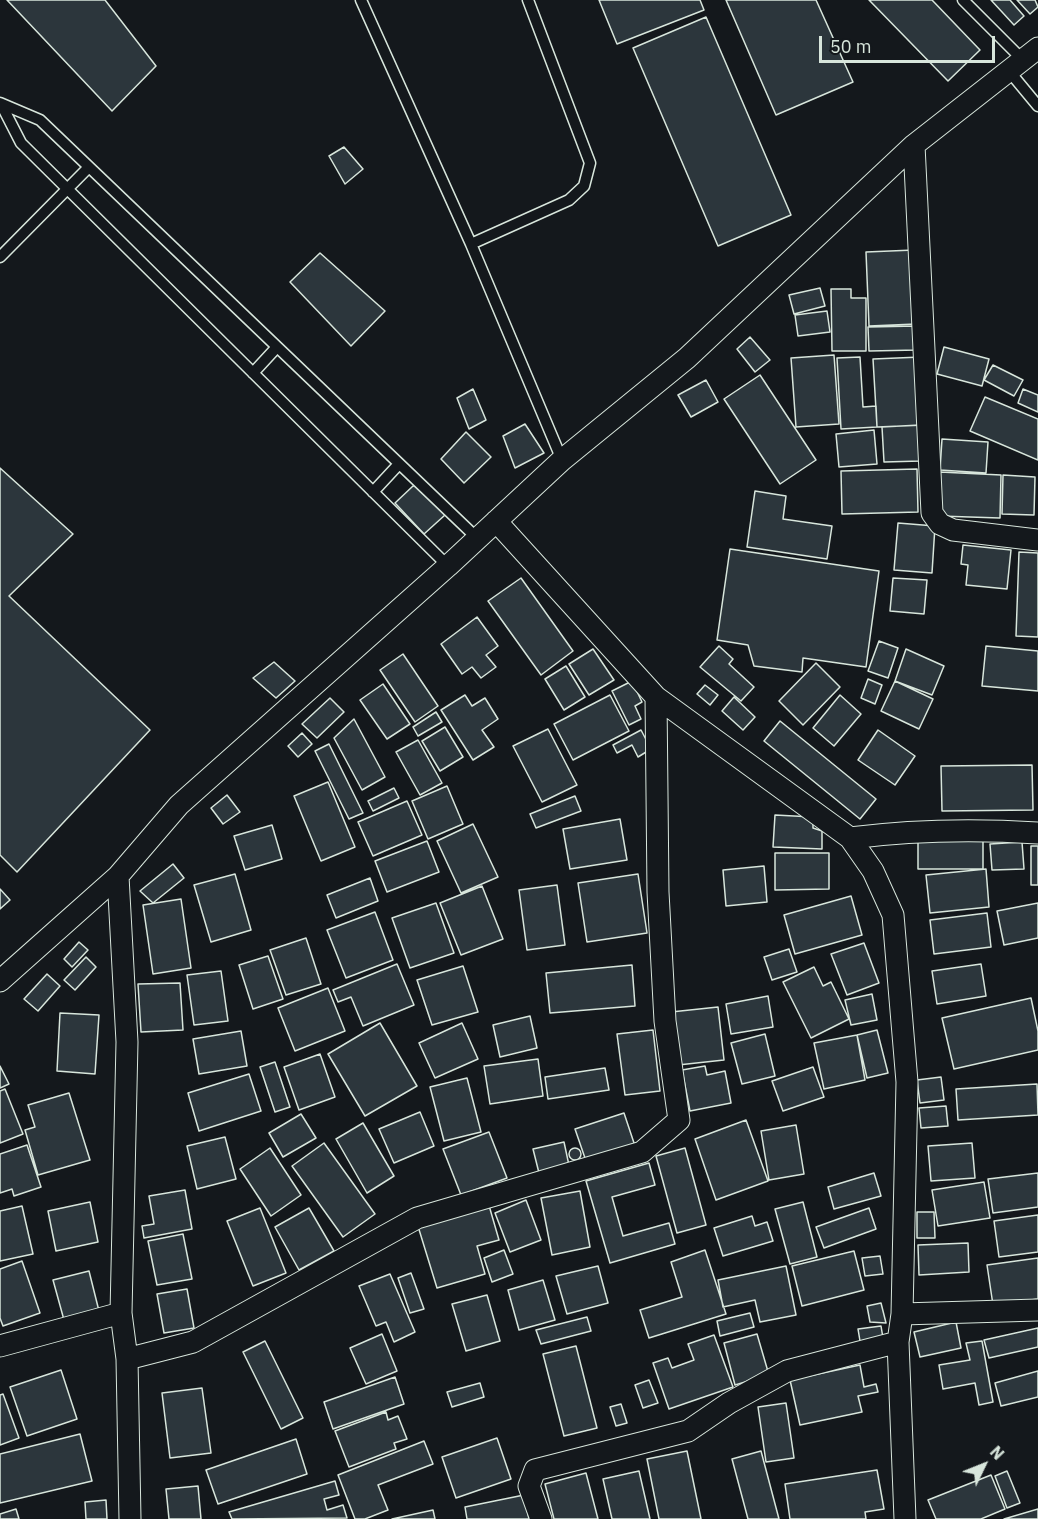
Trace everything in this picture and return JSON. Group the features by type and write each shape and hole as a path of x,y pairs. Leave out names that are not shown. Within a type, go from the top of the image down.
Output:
{"street":[{"path":"0,981 118,876 179,805 478,539 562,460 687,358 914,145 1023,60"},
{"path":"914,145 932,513 940,524 953,530 1038,540"},
{"path":"496,521 656,697 850,838 873,871 893,915 908,1082 902,1314 898,1342 906,1519"},
{"path":"127,1359 193,1342 417,1218 642,1152 679,1120 665,1021 663,985 658,892 656,697"},
{"path":"850,838 926,831 982,830 1038,833"},
{"path":"118,876 127,1042 120,1313 127,1359 130,1519"},
{"path":"902,1314 1038,1310"},
{"path":"0,1346 120,1313"},
{"path":"541,1519 529,1486 535,1470 688,1431 729,1403 787,1371 898,1342"}],"lane":[{"path":"361,0 471,244 562,460"},
{"path":"471,244 569,201 584,186 590,163 528,0"},
{"path":"963,0 1023,60 1038,106"},
{"path":"1,104 40,120 478,539"},
{"path":"1,104 21,143 448,566"},
{"path":"0,257 89,167"},
{"path":"253,373 277,346"},
{"path":"373,492 399,464"}],"building":[{"path":"7,0 105,0 156,66 112,111"},
{"path":"599,0 700,0 704,10 617,44"},
{"path":"726,0 816,0 853,82 776,115"},
{"path":"869,0 932,0 980,50 948,81"},
{"path":"991,0 1010,0 1024,16 1014,25"},
{"path":"1017,0 1035,0 1038,7 1030,14"},
{"path":"706,17 791,215 718,246 633,48"},
{"path":"344,147 363,169 345,184 329,156"},
{"path":"914,250 916,324 869,326 866,252"},
{"path":"320,253 385,311 351,346 290,282"},
{"path":"820,288 825,306 794,314 789,295"},
{"path":"831,289 851,289 851,298 866,298 866,351 832,351"},
{"path":"827,311 830,332 798,336 795,315"},
{"path":"917,326 918,350 869,351 868,327"},
{"path":"750,337 770,360 755,372 737,349"},
{"path":"944,347 989,359 982,386 937,374"},
{"path":"834,355 839,424 796,427 791,358"},
{"path":"860,357 863,407 876,406 877,427 841,429 837,358"},
{"path":"921,357 925,425 877,427 873,359"},
{"path":"993,365 1023,380 1014,396 984,380"},
{"path":"760,375 816,460 780,484 724,399"},
{"path":"706,380 718,402 691,417 678,395"},
{"path":"473,389 486,420 469,429 457,398"},
{"path":"1023,389 1038,395 1038,412 1018,403"},
{"path":"985,397 1038,419 1038,460 970,431"},
{"path":"525,424 544,453 515,468 503,436"},
{"path":"920,425 921,461 884,462 882,427"},
{"path":"874,430 877,464 839,467 836,434"},
{"path":"466,432 491,457 464,483 441,459"},
{"path":"942,439 988,442 986,473 940,470"},
{"path":"0,468 73,534 9,596 150,730 17,872 0,855"},
{"path":"917,469 918,512 842,514 841,471"},
{"path":"940,472 1001,475 1000,518 939,516"},
{"path":"1003,475 1035,477 1034,515 1002,514"},
{"path":"413,486 419,486 445,515 424,534 395,503"},
{"path":"755,491 786,496 783,519 832,526 827,559 747,547"},
{"path":"898,523 935,526 932,573 894,570"},
{"path":"963,545 1011,550 1007,589 966,585 968,565 961,564"},
{"path":"730,549 879,571 866,667 803,658 802,672 754,666 748,645 717,640"},
{"path":"1019,552 1038,553 1038,637 1016,636"},
{"path":"521,578 573,651 541,675 488,601"},
{"path":"893,578 927,580 924,614 890,611"},
{"path":"477,617 498,646 486,655 496,667 481,678 472,667 462,674 441,644"},
{"path":"879,641 898,648 888,678 868,671"},
{"path":"719,646 733,659 729,664 754,687 741,701 700,667"},
{"path":"986,646 1038,651 1038,691 982,686"},
{"path":"593,649 614,680 589,695 569,664"},
{"path":"906,649 944,666 932,695 895,681"},
{"path":"403,654 438,706 415,722 380,670"},
{"path":"274,662 295,681 276,698 253,678"},
{"path":"816,663 840,687 803,725 779,701"},
{"path":"566,666 585,697 564,710 545,679"},
{"path":"868,679 882,685 875,704 861,698"},
{"path":"632,681 642,702 635,706 641,719 629,725 612,691"},
{"path":"895,681 933,699 919,729 881,711"},
{"path":"383,684 410,724 387,739 360,700"},
{"path":"705,685 718,695 710,705 697,694"},
{"path":"465,695 472,706 485,698 498,719 482,730 494,747 473,760 441,710"},
{"path":"610,695 629,731 573,760 554,724"},
{"path":"840,695 861,714 834,746 813,728"},
{"path":"734,697 755,717 743,730 722,711"},
{"path":"330,698 344,712 317,738 302,724"},
{"path":"436,712 442,722 418,736 413,727"},
{"path":"354,719 385,777 362,790 334,738"},
{"path":"780,721 876,799 860,819 764,741"},
{"path":"445,727 463,757 440,771 422,741"},
{"path":"548,729 577,785 542,802 513,746"},
{"path":"641,730 651,749 638,757 632,745 617,753 613,745"},
{"path":"878,730 915,756 895,785 858,760"},
{"path":"302,733 312,744 298,757 288,746"},
{"path":"418,740 442,783 420,795 396,752"},
{"path":"329,744 363,813 349,819 315,751"},
{"path":"1032,765 1033,810 942,811 941,766"},
{"path":"328,782 355,847 321,861 294,796"},
{"path":"447,786 463,824 428,839 412,801"},
{"path":"394,788 399,798 373,811 368,801"},
{"path":"227,795 240,812 223,824 211,808"},
{"path":"575,796 581,811 536,828 530,814"},
{"path":"407,801 422,835 373,856 358,822"},
{"path":"775,815 813,817 813,828 822,831 822,849 773,847"},
{"path":"620,819 627,860 570,869 563,829"},
{"path":"473,824 498,877 461,893 437,841"},
{"path":"272,825 282,859 245,870 234,836"},
{"path":"918,832 983,832 983,869 918,869"},
{"path":"427,841 439,872 387,892 375,861"},
{"path":"1022,842 1024,869 992,870 990,844"},
{"path":"1031,846 1038,846 1038,885 1031,885"},
{"path":"775,853 829,853 829,889 775,890"},
{"path":"173,864 184,878 153,903 140,891"},
{"path":"764,866 767,902 726,906 723,870"},
{"path":"986,869 989,907 930,913 926,875"},
{"path":"235,874 251,930 211,942 194,885"},
{"path":"638,874 647,933 587,942 578,883"},
{"path":"370,878 378,901 336,918 327,895"},
{"path":"557,885 565,945 527,950 519,890"},
{"path":"482,886 503,939 461,955 440,903"},
{"path":"0,889 10,900 0,909"},
{"path":"851,896 862,935 795,954 784,915"},
{"path":"181,899 191,968 153,974 143,905"},
{"path":"436,903 454,953 410,968 392,918"},
{"path":"1038,903 1038,938 1004,945 997,911"},
{"path":"375,912 393,960 346,978 327,930"},
{"path":"987,913 991,947 934,954 930,920"},
{"path":"306,938 321,984 286,995 270,950"},
{"path":"79,942 88,950 72,967 64,959"},
{"path":"864,943 879,983 847,995 831,954"},
{"path":"789,949 797,972 772,980 764,957"},
{"path":"268,956 283,999 253,1009 239,965"},
{"path":"86,957 96,967 75,990 64,980"},
{"path":"397,964 414,1005 363,1026 351,997 338,1002 333,990"},
{"path":"981,964 986,996 937,1004 932,971"},
{"path":"632,965 635,1006 550,1013 546,973"},
{"path":"463,966 478,1012 432,1025 417,980"},
{"path":"814,967 823,986 831,982 849,1019 811,1038 783,982"},
{"path":"221,971 228,1021 194,1025 187,975"},
{"path":"47,974 60,986 38,1011 24,999"},
{"path":"180,983 183,1030 141,1032 138,984"},
{"path":"328,988 345,1031 295,1051 278,1008"},
{"path":"872,994 877,1020 851,1025 845,1000"},
{"path":"768,996 773,1027 731,1034 726,1004"},
{"path":"1031,998 1038,1031 1038,1050 954,1069 942,1018"},
{"path":"718,1007 724,1060 678,1065 671,1012"},
{"path":"60,1013 99,1015 95,1074 57,1071"},
{"path":"530,1016 537,1048 500,1057 493,1025"},
{"path":"380,1023 417,1086 365,1116 328,1054"},
{"path":"462,1023 478,1059 435,1078 419,1043"},
{"path":"653,1030 660,1091 625,1095 617,1034"},
{"path":"877,1030 888,1073 867,1078 857,1035"},
{"path":"241,1031 247,1066 199,1074 193,1039"},
{"path":"765,1034 775,1076 742,1084 731,1043"},
{"path":"857,1035 865,1080 824,1089 814,1043"},
{"path":"320,1054 335,1097 299,1110 284,1067"},
{"path":"538,1059 543,1096 490,1104 484,1066"},
{"path":"275,1062 290,1107 275,1112 260,1067"},
{"path":"0,1066 9,1084 0,1088"},
{"path":"705,1066 707,1075 725,1071 731,1103 690,1111 682,1070"},
{"path":"813,1067 824,1097 783,1111 772,1081"},
{"path":"605,1068 609,1090 548,1099 545,1077"},
{"path":"249,1074 261,1111 199,1131 188,1093"},
{"path":"941,1077 944,1100 920,1103 917,1080"},
{"path":"467,1078 481,1132 444,1141 430,1087"},
{"path":"1037,1084 1038,1115 958,1120 956,1089"},
{"path":"5,1089 23,1134 0,1143 0,1091"},
{"path":"69,1093 90,1160 38,1175 25,1130 35,1127 28,1105"},
{"path":"946,1106 948,1126 921,1128 919,1108"},
{"path":"420,1112 434,1146 394,1163 379,1129"},
{"path":"624,1113 635,1146 586,1161 575,1129"},
{"path":"301,1114 316,1138 283,1157 269,1133"},
{"path":"746,1120 768,1181 716,1200 695,1139"},
{"path":"363,1123 394,1176 367,1193 336,1139"},
{"path":"796,1125 804,1174 769,1180 761,1131"},
{"path":"489,1132 507,1178 461,1195 443,1149"},
{"path":"225,1137 236,1179 197,1189 187,1146"},
{"path":"564,1142 570,1170 540,1177 533,1149"},
{"path":"324,1143 375,1214 343,1237 292,1166"},
{"path":"972,1143 975,1178 931,1181 928,1146"},
{"path":"27,1145 41,1187 14,1196 12,1189 0,1193 0,1154"},
{"path":"270,1148 301,1195 271,1216 240,1169"},
{"path":"577,1148 581,1154 577,1160 573,1160 569,1152"},
{"path":"685,1148 706,1225 677,1233 656,1156"},
{"path":"649,1163 655,1185 612,1197 623,1236 669,1223 675,1244 610,1263 586,1181"},
{"path":"874,1173 881,1196 834,1209 828,1187"},
{"path":"1038,1173 1038,1207 993,1213 988,1179"},
{"path":"984,1182 990,1218 938,1226 932,1190"},
{"path":"185,1190 192,1229 144,1238 142,1226 154,1224 149,1196"},
{"path":"580,1191 590,1247 552,1255 541,1198"},
{"path":"526,1200 541,1240 510,1252 495,1213"},
{"path":"90,1202 98,1242 56,1251 48,1211"},
{"path":"488,1202 499,1240 477,1246 485,1274 437,1288 417,1223"},
{"path":"803,1202 817,1257 790,1264 775,1209"},
{"path":"22,1206 33,1254 0,1261 0,1211"},
{"path":"260,1208 286,1273 253,1286 227,1221"},
{"path":"309,1208 334,1251 299,1270 275,1227"},
{"path":"869,1208 876,1229 824,1248 816,1227"},
{"path":"917,1212 934,1212 935,1238 917,1238"},
{"path":"1038,1215 1038,1252 999,1257 994,1221"},
{"path":"752,1216 755,1226 767,1222 773,1241 723,1256 714,1228"},
{"path":"183,1234 192,1279 157,1285 148,1241"},
{"path":"968,1243 969,1272 919,1275 918,1245"},
{"path":"504,1250 513,1274 492,1282 484,1258"},
{"path":"705,1250 726,1314 649,1338 640,1310 682,1297 671,1262"},
{"path":"854,1251 864,1290 802,1306 792,1266"},
{"path":"880,1256 883,1274 865,1276 862,1258"},
{"path":"1038,1258 1038,1299 993,1305 987,1265"},
{"path":"22,1261 40,1313 3,1326 0,1318 0,1269"},
{"path":"598,1266 608,1303 567,1314 556,1276"},
{"path":"786,1266 796,1315 760,1322 755,1300 723,1307 718,1280"},
{"path":"89,1271 99,1311 64,1320 53,1280"},
{"path":"411,1273 424,1309 410,1313 398,1278"},
{"path":"390,1274 415,1332 394,1342 386,1322 376,1326 359,1286"},
{"path":"543,1280 555,1320 519,1330 508,1290"},
{"path":"187,1289 194,1328 164,1333 157,1294"},
{"path":"487,1295 500,1341 466,1351 452,1304"},
{"path":"881,1303 886,1323 870,1322 867,1306"},
{"path":"750,1313 754,1327 720,1336 717,1321"},
{"path":"587,1317 591,1331 541,1344 536,1330"},
{"path":"956,1322 961,1348 920,1357 914,1332"},
{"path":"881,1326 883,1338 860,1341 858,1329"},
{"path":"1038,1328 1038,1347 989,1358 984,1340"},
{"path":"382,1334 397,1371 366,1384 350,1348"},
{"path":"757,1334 769,1375 735,1385 724,1343"},
{"path":"714,1335 733,1387 669,1409 653,1363 668,1358 672,1368 694,1360 688,1344"},
{"path":"265,1341 303,1418 281,1429 243,1352"},
{"path":"982,1341 993,1402 979,1405 975,1383 943,1389 939,1365 970,1360 966,1343"},
{"path":"576,1346 597,1428 564,1436 543,1354"},
{"path":"860,1365 864,1387 876,1384 878,1392 858,1396 862,1412 800,1425 790,1380"},
{"path":"61,1370 77,1419 27,1436 10,1387"},
{"path":"1038,1371 1038,1397 1001,1406 995,1383"},
{"path":"395,1377 404,1404 333,1429 324,1402"},
{"path":"649,1380 658,1403 643,1408 635,1385"},
{"path":"480,1383 484,1397 452,1407 447,1392"},
{"path":"202,1388 211,1453 170,1458 162,1393"},
{"path":"3,1394 19,1438 0,1445 0,1395"},
{"path":"786,1403 794,1458 766,1462 758,1407"},
{"path":"621,1404 627,1423 616,1426 610,1407"},
{"path":"386,1412 388,1420 398,1416 407,1439 394,1443 396,1449 349,1467 335,1431"},
{"path":"80,1434 92,1481 0,1503 0,1454"},
{"path":"497,1438 511,1479 456,1498 442,1457"},
{"path":"296,1439 307,1474 218,1504 206,1470"},
{"path":"424,1441 433,1464 378,1485 388,1510 365,1519 355,1519 338,1475"},
{"path":"687,1451 701,1519 659,1519 647,1459"},
{"path":"761,1451 779,1519 748,1519 732,1459"},
{"path":"877,1470 884,1509 865,1512 866,1519 790,1519 785,1484"},
{"path":"639,1471 650,1519 612,1519 603,1479"},
{"path":"1007,1471 1020,1503 1007,1508 995,1476"},
{"path":"586,1473 598,1519 554,1519 545,1484"},
{"path":"991,1475 1005,1509 981,1519 936,1519 928,1500"},
{"path":"335,1481 339,1495 324,1499 327,1510 343,1505 347,1518 232,1519 229,1512"},
{"path":"198,1486 201,1519 169,1519 166,1489"},
{"path":"524,1495 529,1519 467,1519 465,1507"},
{"path":"106,1500 107,1519 86,1519 85,1502"},
{"path":"16,1509 19,1519 0,1519 0,1514"},
{"path":"1038,1509 1038,1519 1004,1519"},
{"path":"433,1510 435,1519 392,1519"}]}
